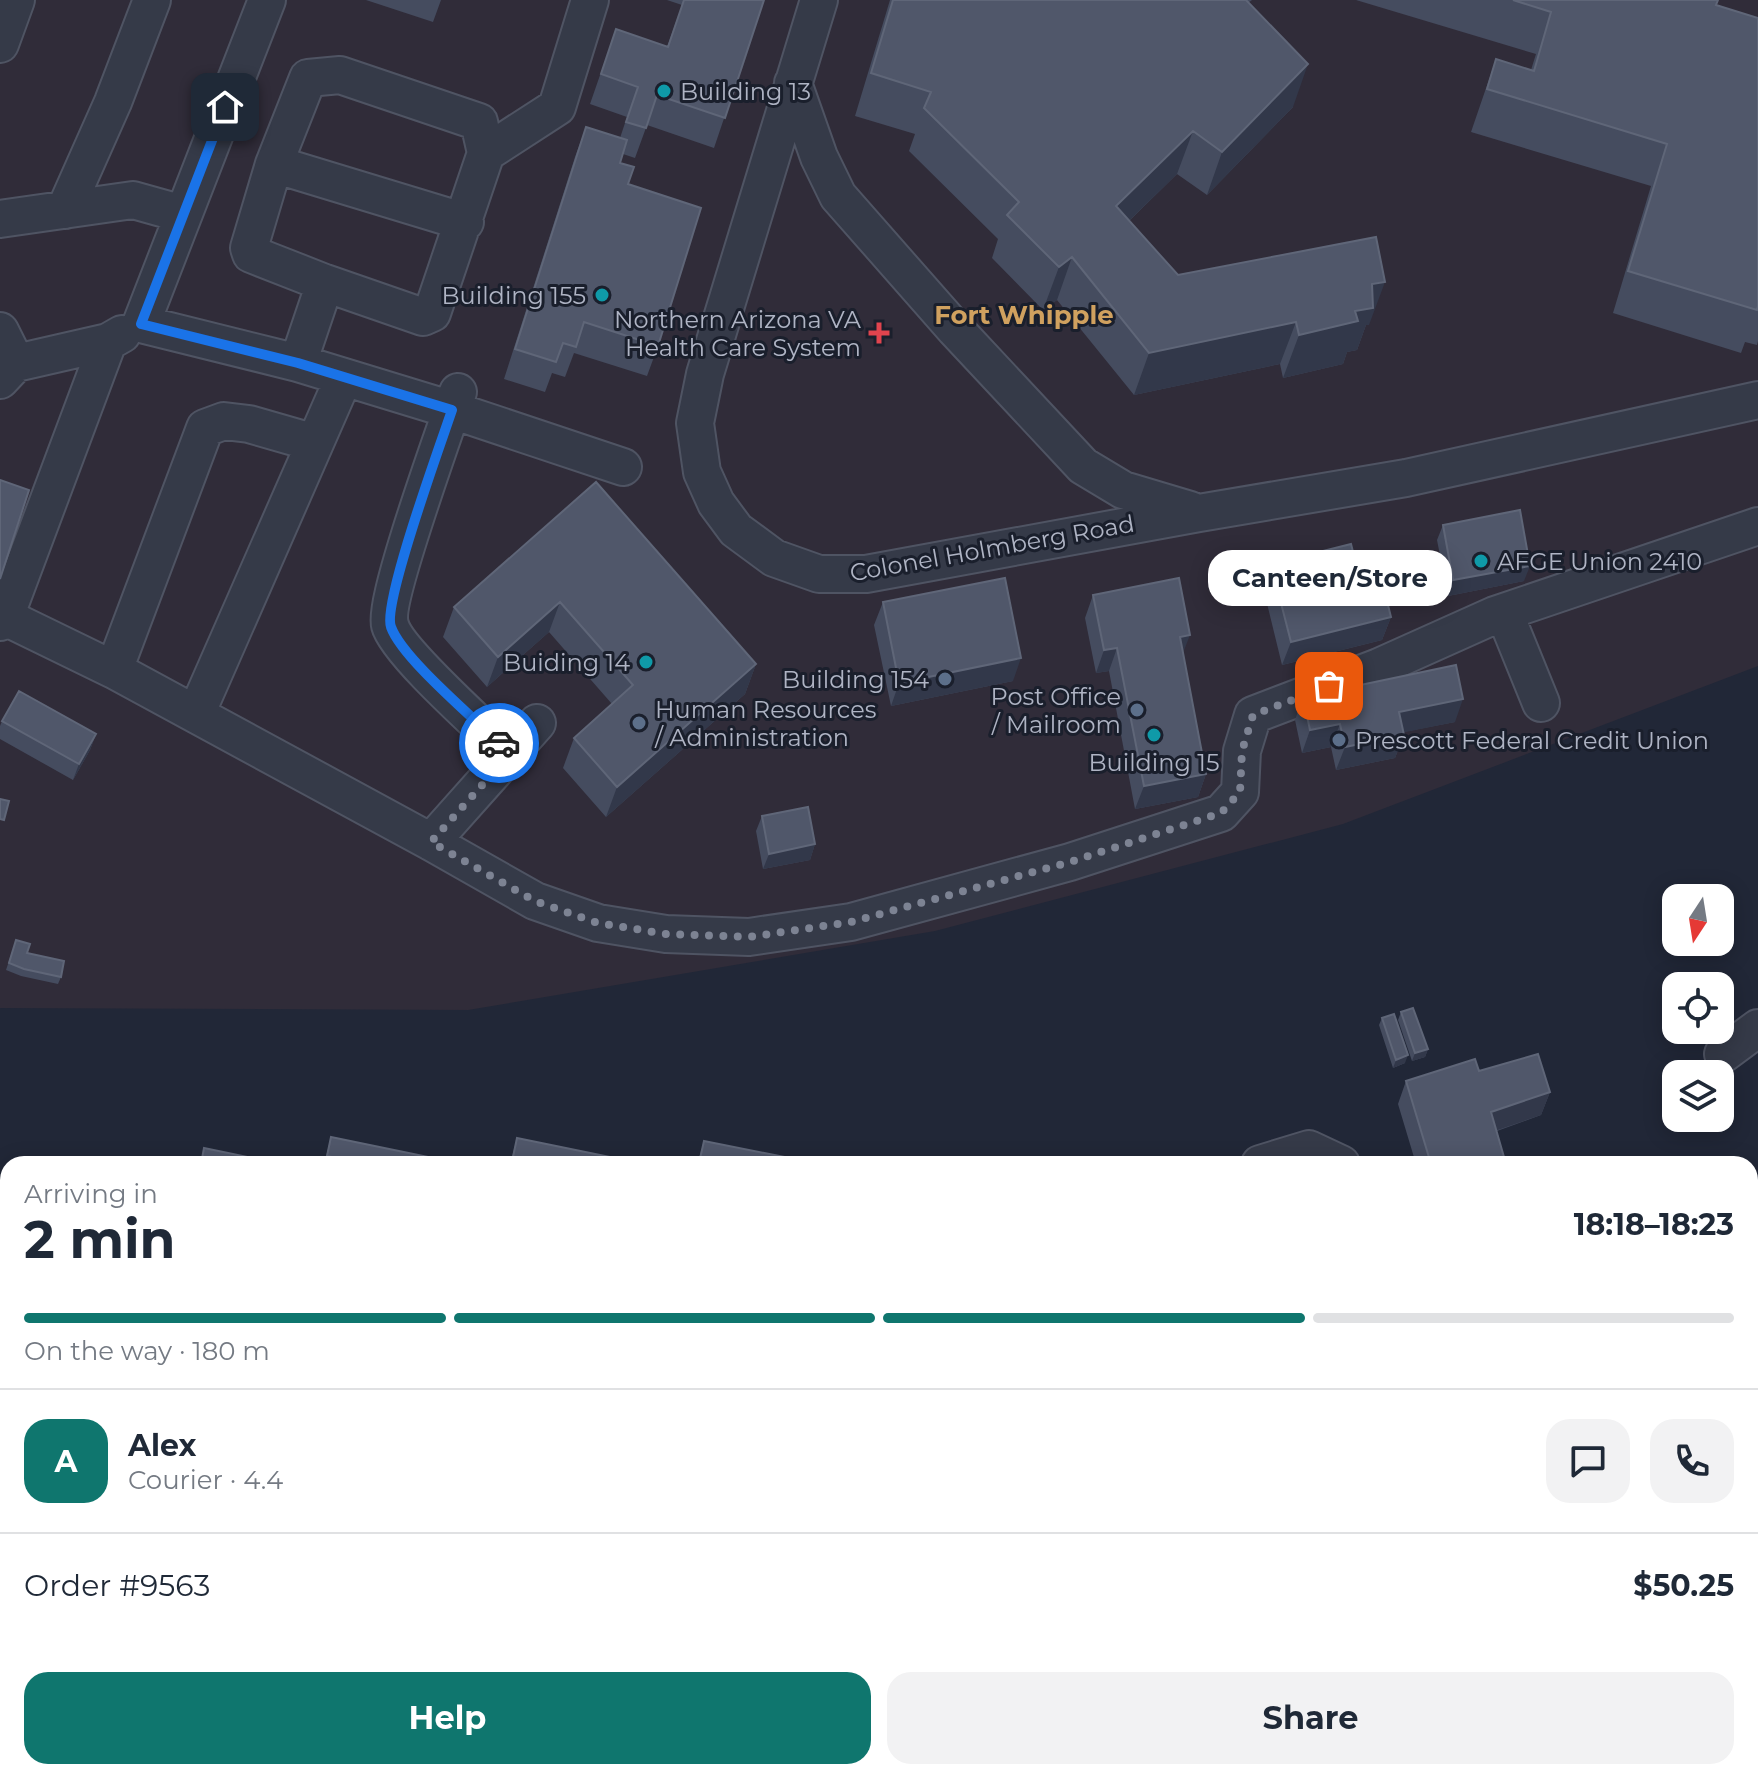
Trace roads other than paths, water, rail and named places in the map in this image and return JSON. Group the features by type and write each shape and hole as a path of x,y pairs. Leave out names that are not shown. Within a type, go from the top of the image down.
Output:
{"lane":[{"path":"0,44 16,0"},
{"path":"65,210 113,102 152,0"},
{"path":"5,358 108,342 141,324 267,0"},
{"path":"486,153 557,107 590,0"},
{"name":"Colonel Holmberg Road","path":"819,0 705,374 695,423 702,472 716,503 736,530 774,558 819,574 866,574 1406,478 1758,400"},
{"path":"340,75 479,122 486,153 432,313 423,317 251,254 249,248 274,164 308,78 340,75"},
{"path":"793,83 819,157 838,196 1072,455 1083,466 1123,490 1199,513"},
{"path":"274,164 465,222"},
{"path":"0,219 133,200 183,214"},
{"path":"298,363 325,283"},
{"path":"141,324 344,377 455,401 623,467"},
{"path":"108,342 3,619 114,670 535,901 598,923 666,934 749,937 851,922 1070,862 1221,813 1240,792 1242,751 1253,715 1379,667 1504,612 1758,526"},
{"path":"196,714 344,377"},
{"path":"455,401 393,590 389,625 409,654 510,754"},
{"path":"114,670 205,428 224,421 249,424 315,443"},
{"path":"1504,612 1541,703"},
{"path":"431,842 537,723"},
{"path":"1723,1054 1758,1028"},
{"path":"1286,1156 1309,1149 1324,1156"}],"place":[{"name":"Building 13","path":"664,91"},
{"name":"Building 155","path":"602,295"},
{"name":"Northern Arizona VA Health Care System","path":"879,333"},
{"name":"AFGE Union 2410","path":"1481,561"},
{"name":"Buiding 14","path":"646,662"},
{"name":"Building 154","path":"945,679"},
{"name":"Canteen/Store","path":"1329,686"},
{"name":"Post Office / Mailroom","path":"1137,710"},
{"name":"Human Resources / Administration","path":"639,723"},
{"name":"Building 15","path":"1154,735"},
{"name":"Prescott Federal Credit Union","path":"1339,740"}],"district":[{"name":"Fort Whipple","path":"1024,315"}]}
